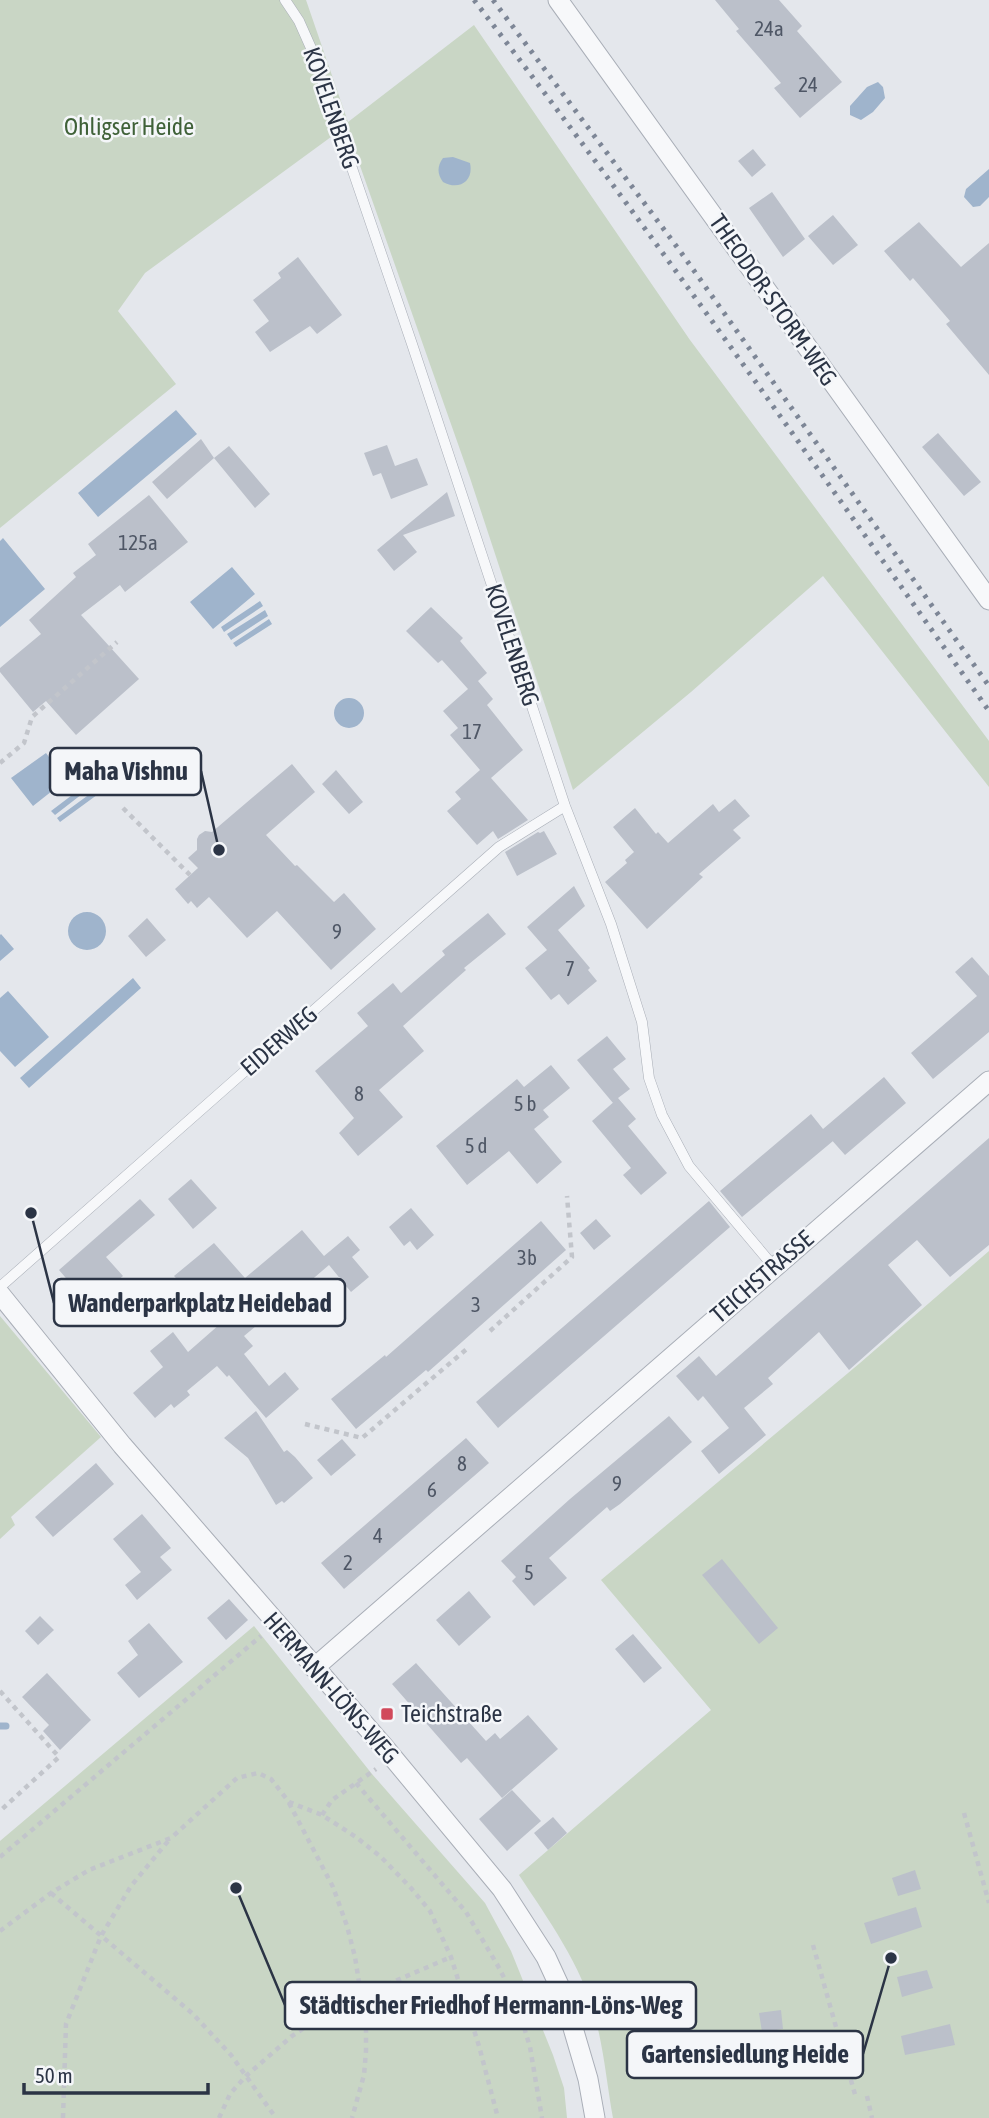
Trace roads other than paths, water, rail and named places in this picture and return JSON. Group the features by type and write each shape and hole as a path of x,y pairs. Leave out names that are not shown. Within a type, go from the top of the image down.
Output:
{"street":[{"name":"THEODOR-STORM-WEG","path":"558,0 989,600"},
{"name":"TEICHSTRASSE","path":"314,1668 989,1081"},
{"name":"HERMANN-LÖNS-WEG","path":"0,1294 122,1445 502,1889 546,1957 563,1994 588,2079 595,2118"}],"lane":[{"name":"KOVELENBERG","path":"285,0 299,21 316,61 565,806 611,923 642,1022 649,1078 662,1115 690,1166 775,1267"},
{"name":"EIDERWEG","path":"0,1287 499,847 565,806"}],"water":[{"path":"878,82 883,87 885,98 873,112 861,120 850,115 850,106 867,87"},
{"path":"453,157 470,163 470,175 460,185 443,182 439,173 443,158"},
{"path":"989,169 989,197 980,206 973,207 964,197 966,189"},
{"path":"176,410 197,434 98,517 78,493"},
{"path":"3,538 45,589 0,627 0,541"},
{"path":"232,567 255,594 213,629 190,602"},
{"path":"260,601 263,606 224,632 221,627"},
{"path":"265,610 268,616 231,640 227,634"},
{"path":"269,619 272,624 236,647 233,643"},
{"path":"349,698 360,702 364,713 360,724 349,728 338,724 334,713 338,702"},
{"path":"46,753 66,780 33,806 11,778"},
{"path":"92,780 95,784 55,815 51,811"},
{"path":"98,788 101,792 60,822 57,818"},
{"path":"87,912 100,918 106,931 100,944 87,950 74,944 68,931 74,918"},
{"path":"0,935 14,949 0,961"},
{"path":"133,978 141,988 29,1088 20,1078"},
{"path":"8,991 49,1037 15,1067 0,1051 0,998"}],"waterway":[{"path":"59,770 103,770"},
{"path":"0,1726 6,1726"}],"railway":[{"path":"474,0 671,264 989,711"},
{"path":"493,0 680,251 989,686"}],"place":[{"name":"Maha Vishnu","path":"219,850"},
{"name":"Wanderparkplatz Heidebad","path":"31,1213"},
{"name":"Teichstraße","path":"387,1714"},
{"name":"Städtischer Friedhof Hermann-Löns-Weg","path":"236,1888"},
{"name":"Gartensiedlung Heide","path":"891,1958"}],"park label":[{"name":"Ohligser Heide","path":"129,127"}]}
